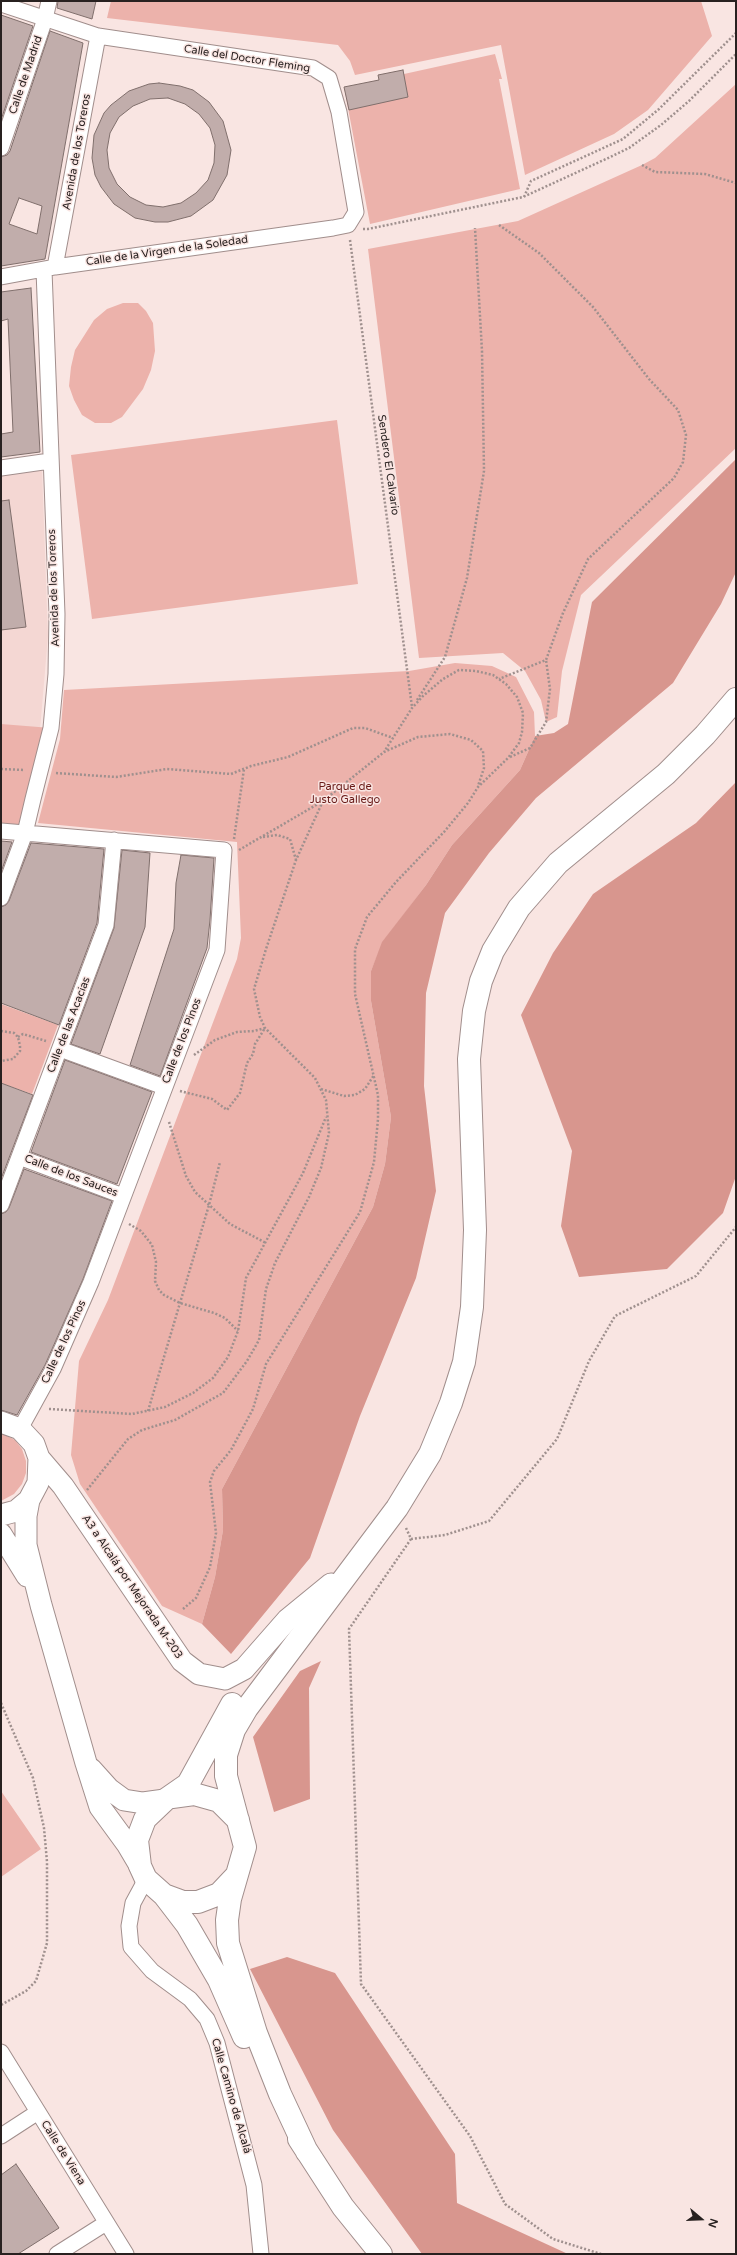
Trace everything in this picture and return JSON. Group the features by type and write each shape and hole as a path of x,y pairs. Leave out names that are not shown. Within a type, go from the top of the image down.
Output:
{"main road":[{"path":"307,2152 280,2094 256,2033 228,1942 226,1920 230,1899 245,1847 226,1776 226,1755 234,1730 247,1708 394,1512 430,1454 451,1403 464,1362 472,1307 475,1230 469,1059 474,1011 481,981 493,951 519,908 558,863 666,774 705,735 736,699"},
{"path":"381,2254 343,2207 274,2098 219,1980 187,1925 164,1895 143,1872 138,1840 145,1819 188,1784 235,1698 394,1512"},
{"path":"168,1799 194,1794 219,1801 238,1820"},
{"path":"164,1895 183,1902 198,1902 219,1894 238,1874"}],"street":[{"name":"Calle de Madrid","path":"1,148 45,19 49,1"},
{"name":"Calle del Doctor Fleming","path":"1,4 98,36 312,68 329,78 339,112 356,212 340,226"},
{"name":"Avenida de los Toreros","path":"1,898 25,833 51,728 56,674 57,614 50,460 50,269 98,36"},
{"name":"Calle de la Virgen de la Soledad","path":"1,277 340,226"},
{"path":"1,468 50,460"},
{"name":"Calle de los Pinos","path":"1,831 224,850 217,950 169,1089 123,1196 85,1297 53,1369 20,1429"},
{"name":"Calle de las Acacias","path":"1,1205 106,925 114,840"},
{"path":"58,1056 169,1089"},
{"name":"Calle de los Sauces","path":"19,1157 123,1196"},
{"path":"1,1422 20,1429 34,1444 39,1458 38,1483 29,1500 26,1516 26,1545 41,1605 100,1807 127,1844 143,1872"},
{"name":"A3 a Alcalá por Mejorada M-203","path":"39,1458 63,1486 182,1661 199,1674 225,1679 244,1669 287,1620 331,1584"},
{"path":"1,1515 16,1511 29,1500"},
{"path":"1,1534 18,1560 41,1605"},
{"path":"86,1763 109,1789 124,1800 143,1803 168,1799"},
{"name":"Calle Camino de Alcalá","path":"143,1872 133,1903 129,1926 131,1947 152,1971 190,1999 206,2019 217,2043 254,2185 261,2254"},
{"name":"Calle de Viena","path":"1,2052 126,2254"},
{"path":"1,2136 38,2112"},
{"path":"57,2254 106,2222"}],"path":[{"path":"523,197 532,181 622,139 659,109 736,33"},
{"path":"340,226 368,229 523,197 629,148 689,101 736,54"},
{"path":"642,165 655,172 705,174 736,183"},
{"path":"499,225 540,253 593,307 649,379 678,410 686,435 683,462 674,478 588,559 563,613 546,660 550,689 546,722 530,748 508,758"},
{"name":"Sendero El Calvario","path":"340,226 412,708"},
{"path":"384,752 445,657 467,578 484,471 482,351 475,228"},
{"path":"500,679 546,660"},
{"path":"412,708 443,679 459,670 476,671 500,679 506,684 516,697 523,713 522,732 519,743 508,758 478,787"},
{"path":"50,772 88,777 116,778 168,769 231,774 288,757 353,728 365,728 393,738"},
{"path":"183,1609 196,1598 210,1567 216,1533 210,1482 214,1471 231,1450 253,1409 266,1364 360,1212 374,1162 378,1119 378,1095 355,994 355,949 367,917 396,882 444,832 468,804 478,787 484,768 483,751 471,740 450,734 418,737 384,752 323,801 235,852 234,848"},
{"path":"234,844 244,769"},
{"path":"82,1494 128,1439 142,1430 175,1420 223,1393 247,1361 259,1340 266,1289 275,1263 309,1197 321,1168 329,1133 326,1100 315,1078 265,1028 260,1017 254,989 296,860 323,801"},
{"path":"260,838 277,835 290,839 296,860"},
{"path":"169,1089 212,1099 227,1110 240,1093 247,1063 255,1044 265,1028"},
{"path":"190,1058 222,1037 237,1032 254,1031 265,1028"},
{"path":"1,1031 9,1031 18,1036 23,1034 32,1035 53,1044 47,1059 58,1056"},
{"path":"1,1061 9,1061 17,1056 20,1046 18,1036"},
{"path":"320,1089 339,1095 354,1095 365,1089 374,1075"},
{"path":"43,1408 111,1414 132,1414 165,1406 193,1393 213,1378 228,1357 238,1331 246,1278 303,1173 327,1114"},
{"path":"168,1116 186,1176 195,1192 230,1224 266,1242"},
{"path":"148,1410 209,1205 220,1162"},
{"path":"123,1221 141,1231 152,1245 156,1262 155,1281 158,1290 164,1296 225,1318 238,1331"},
{"path":"600,2254 553,2239 505,2204 470,2136 361,1984 349,1630 411,1539 445,1535 489,1521 557,1439 589,1361 615,1316 696,1276 736,1227"},
{"path":"394,1512 411,1539"},
{"path":"1,1703 33,1778 44,1828 47,1862 47,1944 36,1981 26,1990 1,2005"}],"shaded area":[{"path":"736,459 736,572 721,604 673,683 536,798 489,853 445,913 426,993 424,1086 436,1191 416,1278 360,1416 310,1558 231,1654 202,1624 215,1577 223,1530 222,1489 373,1207 385,1164 391,1117 371,1001 371,971 382,942 426,885 452,845 520,770 535,736 554,733 568,724 592,602"},
{"path":"42,470 48,636 40,730 1,727 1,476"},
{"path":"736,782 736,1176 723,1213 667,1269 579,1277 561,1226 572,1151 521,1015 553,953 593,894 696,823"},
{"path":"321,1661 309,1688 310,1799 274,1812 253,1737 300,1671"},
{"path":"287,1957 335,1973 455,2154 457,2203 568,2254 422,2254 333,2130 250,1969"}],"green space":[{"path":"111,1 701,1 712,36 648,110 614,134 525,175 501,45 355,75 350,61 338,45 107,18"},
{"path":"495,54 502,79 499,79 520,189 370,224 344,87 379,80 378,75 403,70 404,74"},
{"path":"736,84 736,448 581,595 562,671 557,717 546,722 541,700 525,671 503,653 419,658 368,249 518,221 655,158"},
{"path":"123,303 138,303 146,311 153,323 155,351 151,370 143,389 122,417 111,423 95,423 82,415 74,400 69,386 71,367 75,350 94,320 107,309"},
{"path":"337,420 358,584 92,619 71,455"},
{"name":"Parque de Justo Gallego","path":"455,663 492,666 516,677 534,712 535,736 520,770 452,845 426,885 383,942 371,971 371,1001 391,1117 385,1164 373,1207 222,1489 223,1530 215,1577 202,1624 162,1606 80,1484 71,1455 79,1361 108,1300 237,959 241,938 237,842 38,823 60,739 64,690 409,671"},
{"path":"1,724 51,728 25,833 1,831"},
{"path":"1,1004 58,1025 32,1094 1,1083"},
{"path":"1,1433 15,1440 22,1449 26,1461 26,1473 22,1484 14,1494 1,1501"},
{"path":"1,1791 41,1849 1,1877"}],"building":[{"path":"58,1 96,1 92,19 57,8"},
{"path":"1,15 33,26 1,120"},
{"path":"50,31 83,43 45,259 1,266 1,157 7,155 10,151","holes":["19,198 42,206 37,234 9,224"]},
{"path":"403,70 408,97 349,110 344,87 379,80 378,75"},
{"path":"159,83 180,86 193,90 209,102 223,121 231,150 227,175 213,200 191,216 168,222 155,222 135,218 114,204 101,187 95,175 92,158 94,135 104,113 111,105 129,91 149,84","holes":["168,98 185,104 199,114 210,128 215,145 214,163 208,180 196,193 181,203 163,207 146,205 130,197 117,184 109,168 107,150 110,133 119,117 133,106 150,99"]},
{"path":"31,288 40,452 1,457 1,434 13,432 8,319 1,321 1,292"},
{"path":"9,500 26,627 1,630 1,501"},
{"path":"1,841 12,842 1,872"},
{"path":"31,843 104,849 97,923 59,1025 1,1003 1,907 6,905 9,901"},
{"path":"122,850 150,853 145,927 100,1054 71,1044 114,928"},
{"path":"181,855 214,858 210,920 207,948 160,1076 130,1065 174,929 176,883"},
{"path":"65,1060 152,1092 117,1184 31,1152"},
{"path":"1,1083 33,1095 1,1179"},
{"path":"24,1169 112,1201 83,1279 45,1365 17,1415 1,1410 1,1214 6,1212 9,1208"},
{"path":"16,2164 59,2228 18,2254 1,2254 1,2175"}]}
